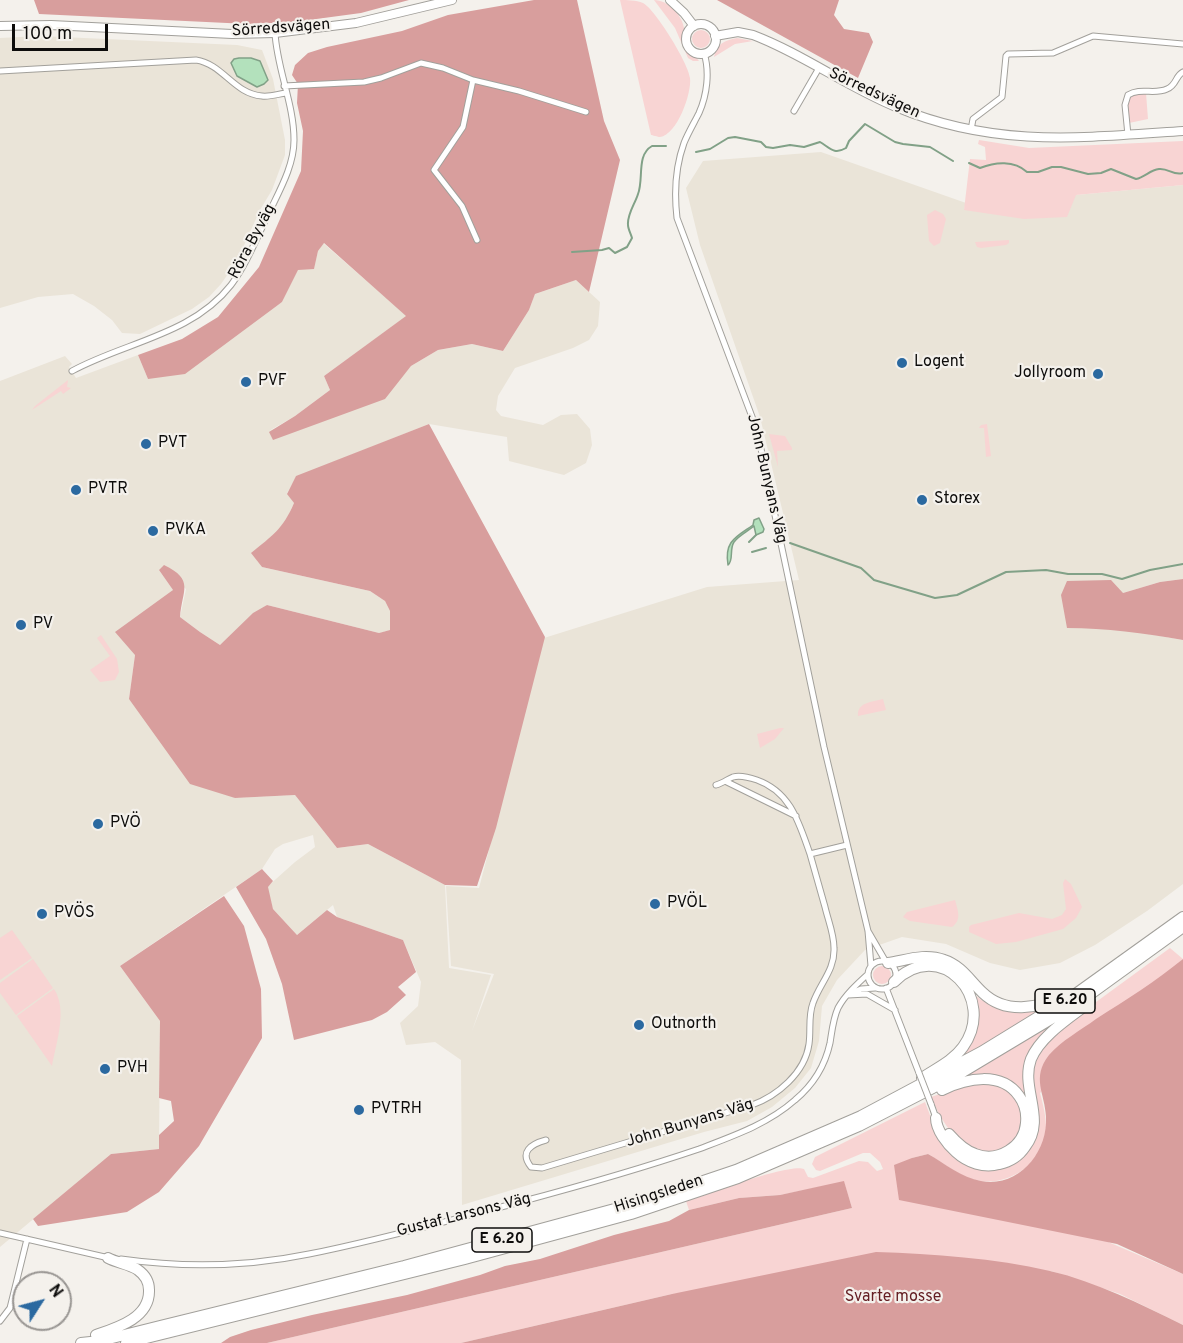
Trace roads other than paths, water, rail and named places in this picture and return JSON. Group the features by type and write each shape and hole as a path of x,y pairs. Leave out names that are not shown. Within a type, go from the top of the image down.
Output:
{"highway":[{"name":"Hisingsleden","path":"82,1343 120,1336 334,1284 645,1201 748,1165 861,1116 981,1052 1099,979 1183,916"},
{"name":"Hisingsleden","path":"126,1343 427,1269 631,1214 708,1189 786,1159 904,1104 1047,1023 1183,927"},
{"path":"936,1118 936,1123 948,1143 967,1160 990,1165 1016,1156 1027,1144 1034,1130 1035,1115 1028,1072 1037,1048 1067,1020 1150,959 1151,951"},
{"path":"887,962 918,957 940,959 961,970 987,997 999,1003 1020,1007 1034,1007 1048,1003 1091,978 1099,979"},
{"path":"861,1116 867,1107 905,1088 955,1056 968,1039 973,1026 974,1007 970,994 959,978 947,970 925,965 905,972 890,985"},
{"path":"904,1104 917,1103 943,1089 964,1082 988,1079 1005,1084 1017,1093 1024,1106 1027,1119 1023,1134 1016,1145 1002,1154 990,1157 976,1155 963,1148 936,1118"},
{"path":"82,1343 90,1337 132,1320 141,1312 148,1299 148,1285 141,1273 134,1267 108,1258"}],"street":[{"name":"Sörredsvägen","path":"0,26 39,25 232,34 275,33 356,23 452,0"},
{"path":"670,0 694,26"},
{"path":"694,26 707,26 715,36 713,47 704,53 694,52 687,44 687,34 694,26"},
{"name":"Sörredsvägen","path":"715,36 738,32 753,35 894,106 944,124 971,130 1035,138 1183,131"},
{"name":"Röra Byväg","path":"72,371 95,359 186,323 207,309 230,286 247,259 285,180 290,165 294,137 275,33"},
{"path":"971,130 973,119 1002,97 1005,56 1008,54 1053,53 1093,36 1183,44"},
{"name":"John Bunyans Väg","path":"704,53 707,70 705,97 684,141 675,177 677,218 757,430 822,738 868,931 871,966"},
{"path":"0,71 196,60 213,64 244,90 264,96 285,90 364,82 421,63 586,112"},
{"path":"794,111 819,68"},
{"path":"1128,135 1125,105 1128,95 1139,90 1167,89 1176,83 1178,74 1183,72"},
{"path":"473,80 463,127 434,170 462,206 477,240"},
{"name":"John Bunyans Väg","path":"546,1140 533,1144 527,1149 526,1157 531,1167 542,1168 752,1105 768,1098 792,1078 807,1054 811,1009 818,990 830,972 834,952 833,936 810,854 788,801 774,788 754,779 741,777 733,777 717,785"},
{"path":"727,782 796,816"},
{"path":"810,854 847,845"},
{"name":"John Bunyans Väg","path":"868,931 887,962"},
{"path":"877,988 870,983 868,974 871,966 879,961 887,962 895,971 890,985 896,1010 936,1118"},
{"name":"Gustaf Larsons Väg","path":"0,1233 108,1258 204,1266 288,1259 532,1199 687,1153 760,1124 800,1096 821,1069 837,1010 852,988 868,974"},
{"path":"848,995 861,989 890,985"},
{"path":"848,995 867,994 896,1010"},
{"path":"0,1321 10,1308 27,1239"}],"waterway":[{"path":"696,152 710,149 728,138 735,137 761,142 766,147 773,148 790,145 804,147 820,142 838,151 846,148 849,141 865,124 895,142 930,147 953,161"},
{"path":"572,252 609,248 615,253 627,247 632,238 628,221 640,188 644,155 652,146 666,146"},
{"path":"969,163 980,168 998,163 1010,164 1027,172 1061,167 1088,174 1111,169 1136,179 1159,169 1176,174 1183,173"},
{"path":"749,542 756,535"},
{"path":"790,543 861,568 874,580 935,598 957,595 1006,572 1046,570 1068,574 1102,574 1122,579 1150,570 1183,564"},
{"path":"752,552 766,548"}],"place":[{"name":"Logent","path":"902,363"},
{"name":"Jollyroom","path":"1098,374"},
{"name":"PVF","path":"246,382"},
{"name":"PVT","path":"146,444"},
{"name":"PVTR","path":"76,490"},
{"name":"Storex","path":"922,500"},
{"name":"PVKA","path":"153,531"},
{"name":"PV","path":"21,625"},
{"name":"PVÖ","path":"98,824"},
{"name":"PVÖL","path":"655,904"},
{"name":"PVÖS","path":"42,914"},
{"name":"Outnorth","path":"639,1025"},
{"name":"PVH","path":"105,1069"},
{"name":"PVTRH","path":"359,1110"}],"park label":[{"name":"Svarte mosse","path":"893,1298"}]}
